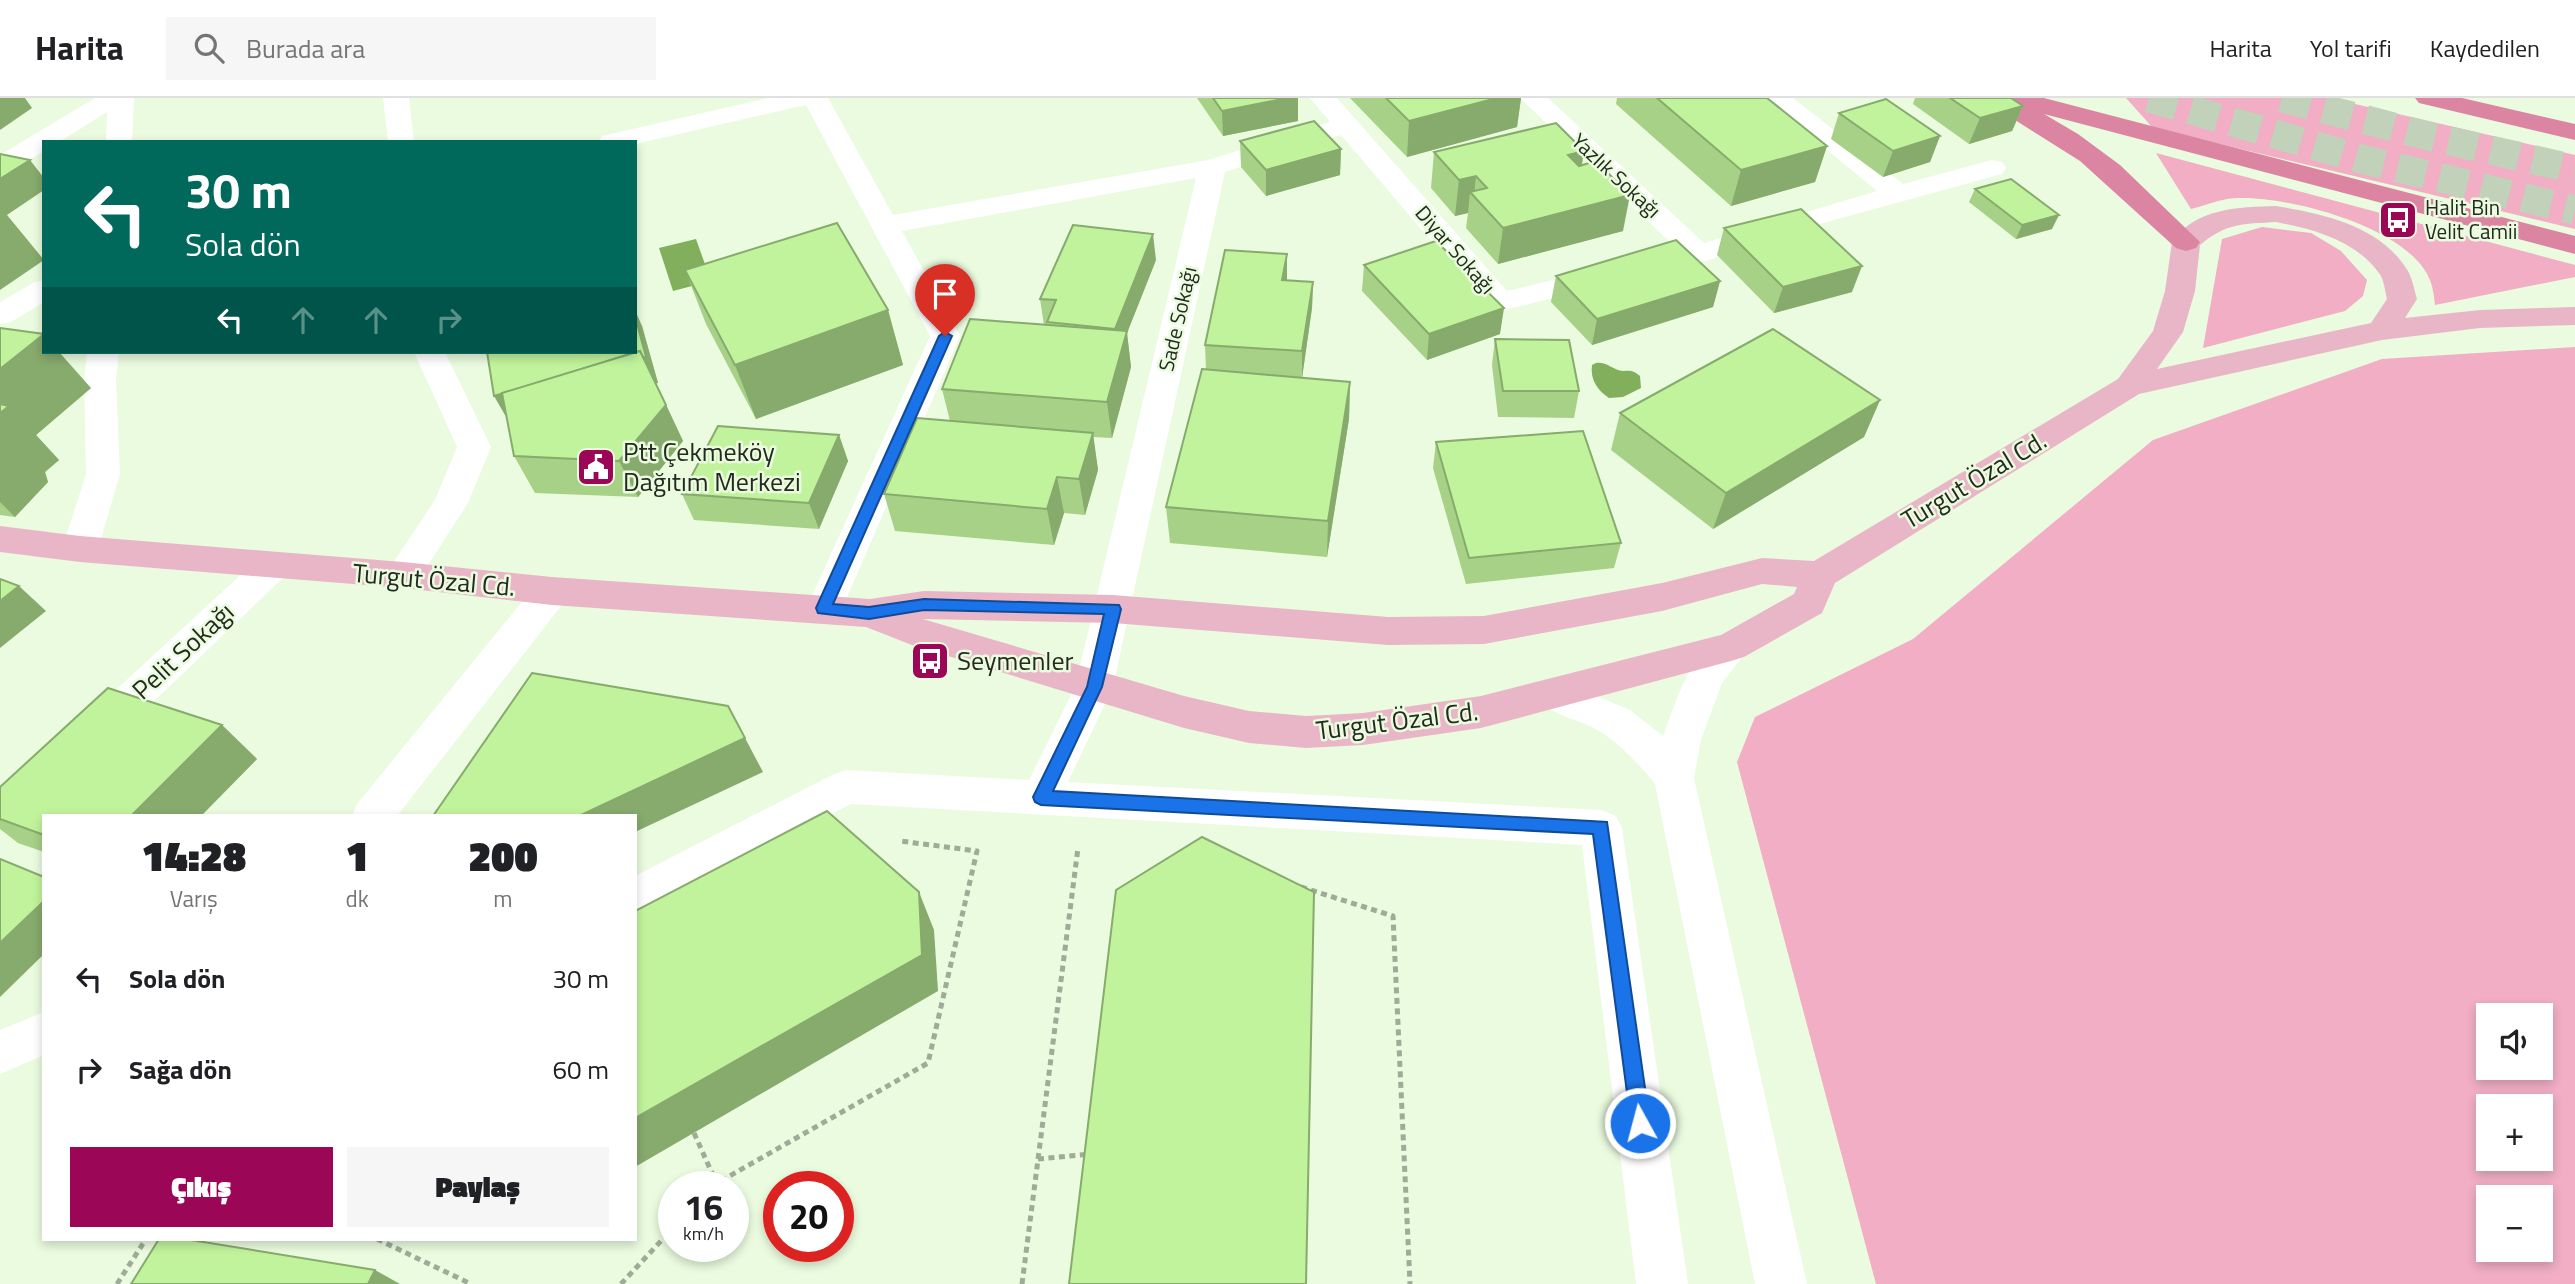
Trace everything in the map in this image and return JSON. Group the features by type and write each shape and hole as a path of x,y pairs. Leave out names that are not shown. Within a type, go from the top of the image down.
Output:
{"highway":[{"path":"1990,98 2044,124 2146,203 2186,242"},
{"path":"2016,98 2121,128 2575,245"},
{"path":"2102,98 2186,242"},
{"path":"2428,98 2465,103 2575,132"}],"main road":[{"path":"2129,386 2168,332 2180,291 2186,242 2207,225 2235,216 2276,214 2323,222 2367,245 2394,271 2402,299 2382,330"},
{"path":"2129,386 2382,330 2480,319 2575,316"},
{"name":"Turgut Özal Cd.","path":"0,539 80,549 403,575 552,591 869,613 925,635 1094,687 1249,727 1306,732 1363,729 1481,712 1731,647 1809,603 1821,575 2129,386"},
{"name":"Turgut Özal Cd.","path":"869,613 924,604 1113,609 1388,631 1484,630 1662,597 1762,571 1821,575"}],"street":[{"path":"43,140 113,98"},
{"path":"118,140 121,98"},
{"path":"396,98 401,140"},
{"path":"620,140 802,98"},
{"path":"814,98 945,336 824,608"},
{"name":"Diyar Sokağı","path":"1323,98 1500,302 1699,254 1817,216 1992,168"},
{"name":"Yazlık Sokağı","path":"1533,98 1699,254"},
{"path":"1777,98 1898,194"},
{"path":"885,225 1212,167 1347,125"},
{"path":"0,166 42,141"},
{"name":"Sade Sokağı","path":"1041,797 1094,687 1212,167"},
{"path":"0,315 42,290"},
{"path":"80,549 103,474 100,380 103,354"},
{"path":"403,575 451,503 474,447 431,354"},
{"name":"Pelit Sokağı","path":"71,755 273,566"},
{"path":"374,814 552,591"},
{"path":"1731,647 1706,676 1681,740 1674,778 1781,1284"},
{"path":"1553,693 1616,722 1650,749 1674,778"},
{"path":"637,896 846,787 1601,828 1662,1284"},
{"path":"0,1052 42,1034"}],"path":[{"path":"737,1171 928,1063 977,851 894,841"},
{"path":"1022,1284 1078,845 1091,845"},
{"path":"1287,883 1393,916 1410,1284"},
{"path":"694,1133 709,1171"},
{"path":"1038,1159 1098,1154"},
{"path":"117,1284 145,1241"},
{"path":"381,1241 471,1284"},
{"path":"621,1284 658,1244"}],"shaded area":[{"path":"2126,98 2329,98 2575,155 2575,229 2153,128"},
{"path":"2156,153 2575,265 2575,277 2435,305 2429,278 2416,259 2369,228 2308,207 2250,198 2227,199 2191,209"},
{"path":"2262,227 2311,233 2341,251 2367,280 2363,296 2345,311 2203,348 2222,239"},
{"path":"696,239 711,281 673,291 659,248"},
{"path":"2575,347 2575,1284 1876,1284 1737,762 1755,717 1913,639 2153,440 2382,359"},
{"path":"1596,363 1636,373 1640,376 1641,388 1623,397 1609,398 1593,379 1592,365"}],"building":[{"path":"1213,98 1287,98 1222,111"},
{"path":"1386,98 1497,98 1409,121"},
{"path":"1657,98 1767,98 1827,146 1741,170"},
{"path":"1950,98 2011,98 2023,106 1980,118"},
{"path":"1886,99 1940,136 1893,151 1839,113"},
{"path":"1314,121 1341,149 1266,170 1240,141"},
{"path":"1556,123 1584,151 1568,155 1579,166 1596,161 1630,195 1503,228 1470,192 1487,188 1476,176 1459,180 1434,152"},
{"path":"0,154 30,160 0,179"},
{"path":"2011,179 2059,215 2022,225 1975,189"},
{"path":"1801,209 1862,266 1783,287 1724,228"},
{"path":"837,223 888,310 735,365 685,270"},
{"path":"1073,225 1153,234 1115,329 1047,322 1056,300 1040,299"},
{"path":"1676,240 1720,281 1597,319 1556,276"},
{"path":"1436,241 1504,308 1429,334 1364,265"},
{"path":"1225,250 1287,254 1282,280 1313,282 1302,351 1205,345"},
{"path":"970,319 1127,331 1107,402 942,389"},
{"path":"637,323 646,357 643,357 640,351 637,352"},
{"path":"0,328 42,334 42,336 0,369"},
{"path":"1773,329 1880,400 1726,493 1620,413"},
{"path":"1495,339 1569,340 1579,391 1503,391"},
{"path":"640,351 666,405 619,461 514,456 502,393"},
{"path":"487,354 630,354 494,396"},
{"path":"1202,369 1350,382 1328,521 1166,507"},
{"path":"0,404 9,406 0,413"},
{"path":"917,418 1093,433 1079,479 1057,477 1047,509 884,494"},
{"path":"718,426 839,435 809,503 682,494"},
{"path":"1583,431 1621,543 1469,558 1436,442"},
{"path":"0,579 19,586 0,601"},
{"path":"532,673 728,706 745,738 583,814 434,814"},
{"path":"108,688 222,725 133,814 42,814 42,834 0,819 0,787"},
{"path":"827,811 919,892 922,955 637,1117 637,910"},
{"path":"1202,837 1314,892 1306,1284 1069,1284 1116,890"},
{"path":"0,859 42,876 42,903 0,943"},
{"path":"158,1241 197,1241 375,1270 368,1284 131,1284"}],"tunnel":[{"path":"2149,98 2365,160 2575,210"},
{"path":"2282,98 2432,137 2575,169"}],"place":[{"name":"Halit Bin Velit Camii","path":"2398,220"},
{"name":"Ptt Çekmeköy Dağıtım Merkezi","path":"596,467"},
{"name":"Seymenler","path":"930,661"}],"route":[{"path":"945,336 824,608 869,613 924,604 1113,609 1094,687 1041,797 1601,828 1640,1123"}]}
